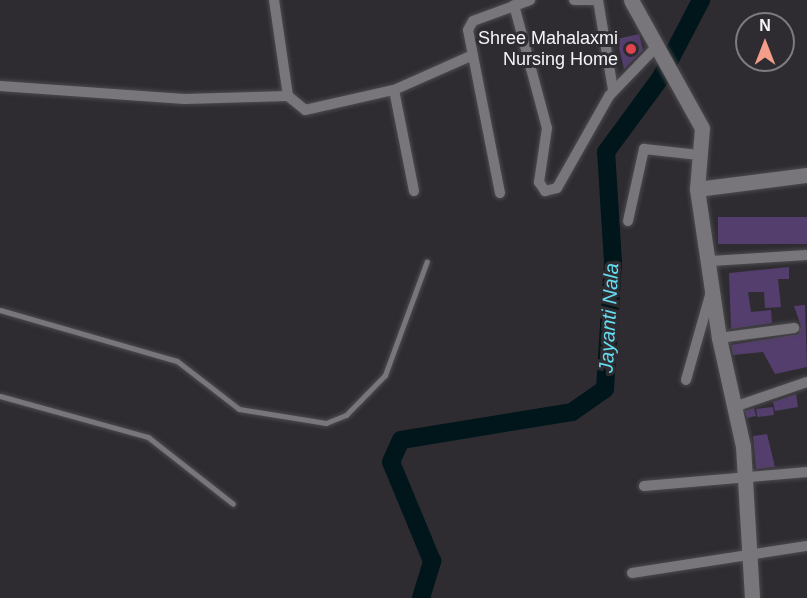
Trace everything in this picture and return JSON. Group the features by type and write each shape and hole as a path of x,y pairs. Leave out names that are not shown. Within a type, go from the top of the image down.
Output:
{"main road":[{"path":"631,0 700,119 697,189 711,261 719,338 747,476 748,553 752,598"},
{"path":"697,189 807,175"}],"street":[{"path":"274,0 288,96"},
{"path":"500,193 469,25 530,0"},
{"path":"574,0 597,0 613,90"},
{"path":"514,5 548,128 539,182 545,191 557,188 613,90 657,48"},
{"path":"0,86 185,99 288,96 312,112 394,90 473,55"},
{"path":"394,90 414,191"},
{"path":"628,222 644,149 699,154"},
{"path":"711,261 807,255"},
{"path":"686,380 714,282"},
{"path":"719,338 794,328"},
{"path":"734,407 807,382"},
{"path":"644,486 807,472"},
{"path":"632,573 748,553 807,546"}],"lane":[{"path":"0,310 177,361 238,409 326,423 346,415 386,375 427,261"},
{"path":"0,396 147,437 233,504"}],"building":[{"path":"639,34 643,50 624,69 617,39"},
{"path":"718,217 807,217 807,244 718,244"},
{"path":"789,267 789,279 778,279 781,307 765,308 764,292 748,292 751,312 771,310 772,323 731,329 729,273"},
{"path":"805,305 807,367 775,374 763,352 733,355 731,345 798,334 801,326 794,306"},
{"path":"796,394 798,407 775,411 773,402"},
{"path":"773,407 774,415 757,417 756,409"},
{"path":"754,408 756,416 747,418 745,411"},
{"path":"767,434 775,467 756,469 753,436"}],"waterway":[{"name":"Jayanti Nala","path":"421,598 432,561 391,462 401,440 572,412 605,389 613,262 606,152 661,77 701,0"}],"place":[{"name":"Shree Mahalaxmi Nursing Home","path":"631,49"}]}
